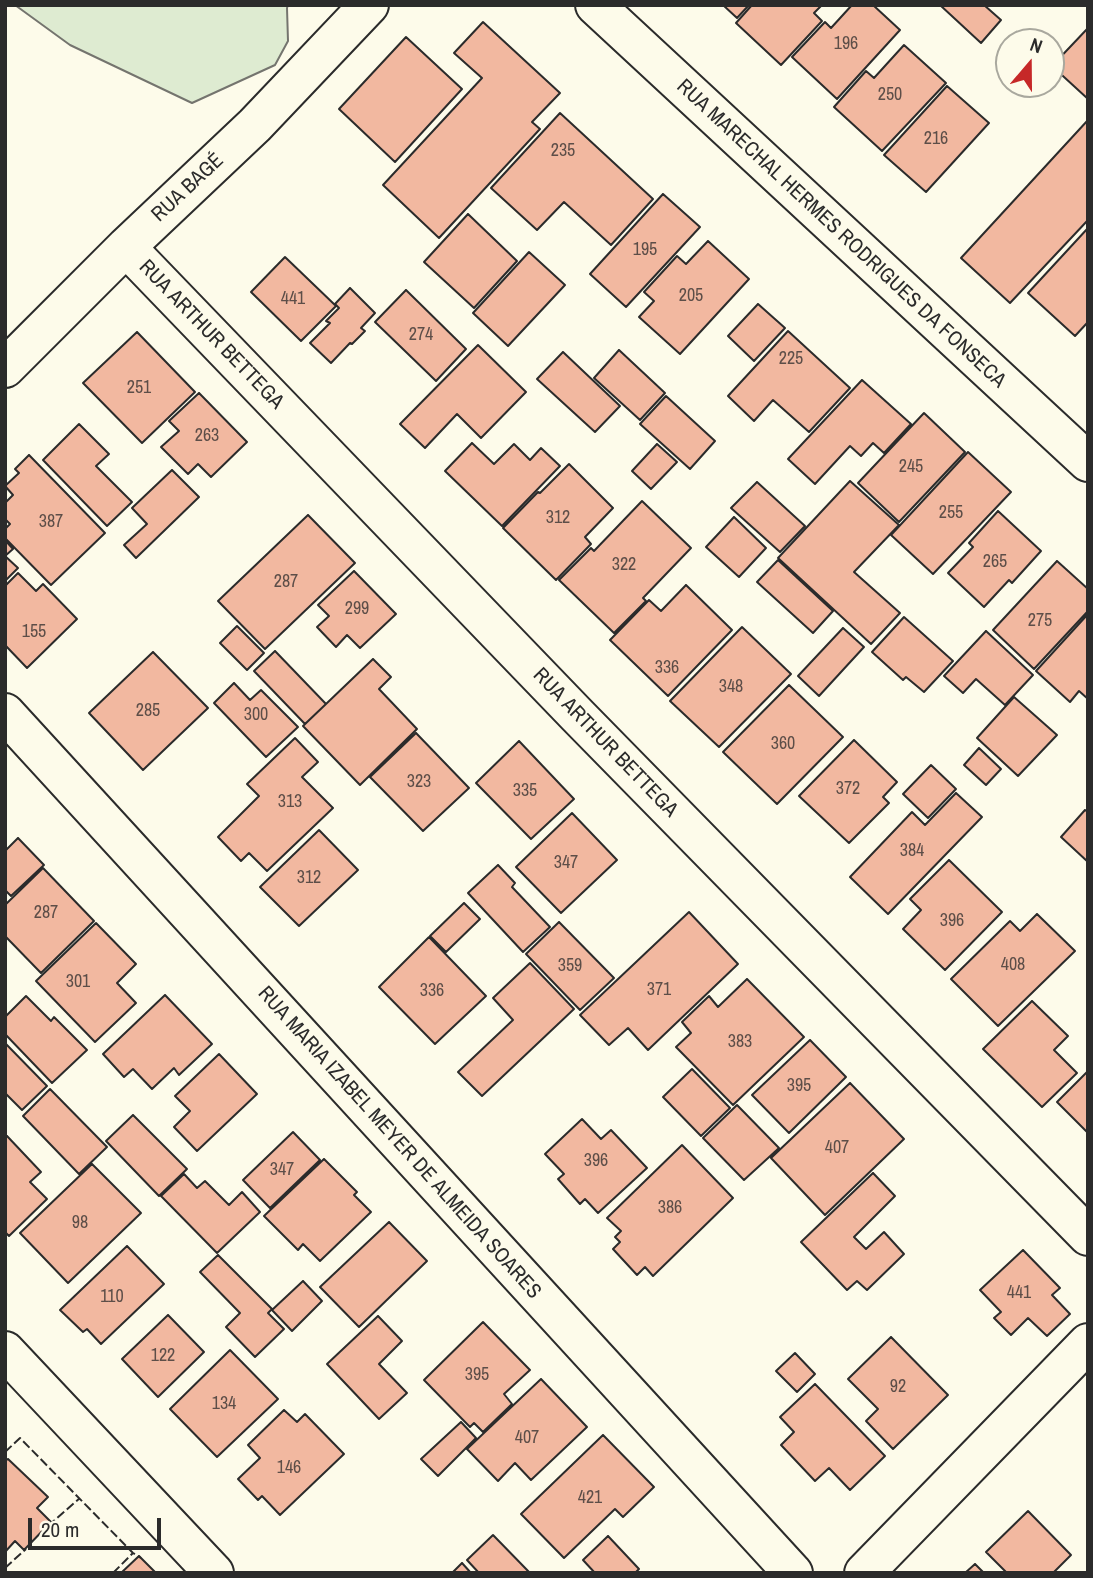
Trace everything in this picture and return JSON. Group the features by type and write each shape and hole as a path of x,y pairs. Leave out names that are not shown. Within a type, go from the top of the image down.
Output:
{"street":[{"name":"RUA BAGÉ","path":"5,368 125,247 255,125 369,5"},
{"name":"RUA MARECHAL HERMES RODRIGUES DA FONSECA","path":"595,5 1088,462"},
{"name":"RUA ARTHUR BETTEGA","path":"125,247 577,715 1088,1236"},
{"name":"RUA MARIA IZABEL MEYER DE ALMEIDA SOARES","path":"5,713 793,1573"},
{"path":"864,1573 1088,1343"},
{"path":"5,1351 214,1573"}],"green space":[{"path":"15,5 288,5 288,41 275,65 192,103 70,45"}],"building":[{"path":"723,5 749,5 737,18"},
{"path":"752,5 822,5 814,13 822,21 781,65 736,23"},
{"path":"852,5 873,5 900,30 837,99 792,57 825,22 831,28"},
{"path":"940,5 984,5 1001,20 981,43"},
{"path":"483,22 560,93 532,122 540,129 439,238 383,185 482,78 454,53"},
{"path":"1088,28 1088,99 1065,78 1065,52"},
{"path":"406,37 462,89 395,162 339,109"},
{"path":"904,45 946,83 882,151 834,107 866,71 874,78"},
{"path":"947,86 989,123 926,192 884,155"},
{"path":"560,113 653,199 611,245 564,202 537,230 491,188"},
{"path":"1088,120 1088,220 1010,303 961,258"},
{"path":"663,194 700,227 626,307 590,274"},
{"path":"468,214 517,261 474,308 424,262"},
{"path":"1088,228 1088,322 1075,336 1028,293"},
{"path":"708,241 749,279 680,354 639,317 654,301 644,292 677,256 686,264"},
{"path":"529,252 565,285 508,346 473,313"},
{"path":"285,257 336,306 301,341 251,292"},
{"path":"350,288 375,313 361,328 365,331 331,363 310,343 330,323 326,321 339,308 335,304"},
{"path":"406,290 466,349 436,381 375,322"},
{"path":"758,304 785,328 754,361 728,336"},
{"path":"788,331 850,388 809,432 773,400 754,421 728,396"},
{"path":"137,332 195,392 142,443 83,383"},
{"path":"478,345 526,392 481,438 457,414 425,448 400,424"},
{"path":"619,350 665,393 640,420 594,378"},
{"path":"563,352 620,406 595,432 537,379"},
{"path":"862,380 911,424 884,453 873,443 861,456 850,446 815,484 788,459"},
{"path":"199,393 247,442 211,477 198,464 188,474 161,447 179,431 169,421"},
{"path":"666,396 715,441 690,469 640,424"},
{"path":"924,413 965,452 899,522 858,483"},
{"path":"79,424 109,454 96,466 132,502 107,526 43,460"},
{"path":"472,443 494,464 514,444 530,460 541,448 560,466 502,526 445,471"},
{"path":"657,444 677,462 651,489 632,471"},
{"path":"968,452 1011,492 933,574 891,535"},
{"path":"29,455 105,533 51,585 5,538 5,529 10,524 5,519 5,503 13,495 5,486 19,473 15,469"},
{"path":"569,464 613,508 585,537 591,544 556,580 503,528"},
{"path":"172,470 199,497 136,558 124,545 147,524 132,508"},
{"path":"850,481 899,525 854,572 900,613 871,644 778,558"},
{"path":"757,482 805,526 780,552 731,508"},
{"path":"642,501 691,548 643,598 646,601 614,633 559,580 591,548 594,551"},
{"path":"998,511 1041,551 1012,583 1009,580 984,607 948,573 973,547 969,543"},
{"path":"308,515 355,563 265,649 218,601"},
{"path":"734,517 766,548 739,577 706,547"},
{"path":"5,540 13,549 5,556"},
{"path":"5,556 18,568 5,581"},
{"path":"778,560 833,611 813,633 757,582"},
{"path":"1057,561 1088,589 1088,611 1034,669 993,630"},
{"path":"354,571 396,614 360,648 347,635 336,647 317,627 329,616 318,605"},
{"path":"18,573 36,591 43,584 77,619 27,668 5,645 5,586"},
{"path":"686,585 732,630 668,696 610,640 649,600 661,611"},
{"path":"1088,614 1088,699 1079,691 1070,702 1036,671"},
{"path":"904,617 953,661 924,692 906,677 903,680 872,652"},
{"path":"237,626 264,653 247,670 220,643"},
{"path":"742,627 791,674 719,747 670,701"},
{"path":"843,628 864,647 819,696 798,676"},
{"path":"986,631 1033,675 1005,705 976,679 963,693 944,676"},
{"path":"275,651 326,704 305,724 254,671"},
{"path":"153,652 208,708 143,770 89,713"},
{"path":"373,659 391,677 379,689 417,729 360,785 303,726"},
{"path":"234,683 250,700 261,690 298,727 266,757 214,703"},
{"path":"789,685 843,737 777,804 723,752"},
{"path":"1014,697 1057,735 1018,776 977,738"},
{"path":"416,733 469,788 423,831 370,777"},
{"path":"295,738 318,762 302,777 333,808 267,871 249,853 241,861 218,837 259,796 247,784"},
{"path":"854,740 897,782 883,797 889,803 849,843 799,796"},
{"path":"519,741 574,799 531,839 476,783"},
{"path":"979,748 1001,769 986,785 964,765"},
{"path":"931,765 956,789 928,818 903,794"},
{"path":"956,793 982,817 888,914 850,877 912,812 925,825"},
{"path":"1085,810 1088,812 1088,862 1061,837"},
{"path":"572,813 617,860 561,913 516,867"},
{"path":"319,830 358,870 299,926 260,887"},
{"path":"18,838 44,865 11,896 5,890 5,851"},
{"path":"949,860 1002,912 945,970 903,929 921,910 910,899"},
{"path":"498,865 515,883 512,887 550,927 523,952 468,893"},
{"path":"43,868 94,921 41,973 5,936 5,905"},
{"path":"464,903 480,919 446,952 430,936"},
{"path":"689,912 738,964 648,1050 628,1028 609,1045 580,1015"},
{"path":"1037,914 1075,951 998,1026 951,979 1010,921 1020,931"},
{"path":"559,922 614,978 580,1010 526,954"},
{"path":"96,923 136,964 117,983 136,1003 95,1042 36,981"},
{"path":"429,937 486,996 435,1044 379,987"},
{"path":"530,963 574,1009 482,1096 458,1072 513,1020 493,998"},
{"path":"747,979 804,1037 733,1105 676,1047 691,1033 682,1022 709,996 718,1007"},
{"path":"165,995 212,1044 179,1075 174,1068 152,1089 133,1069 124,1077 103,1054"},
{"path":"26,996 51,1021 54,1017 87,1050 52,1083 5,1034 5,1017"},
{"path":"1032,1001 1068,1036 1054,1050 1077,1073 1042,1107 983,1049"},
{"path":"810,1040 846,1077 789,1133 752,1095"},
{"path":"5,1043 47,1086 22,1110 5,1093"},
{"path":"219,1054 257,1094 197,1151 174,1127 190,1111 175,1096"},
{"path":"692,1069 730,1108 701,1136 663,1097"},
{"path":"1088,1071 1088,1133 1057,1102"},
{"path":"850,1083 904,1139 825,1215 771,1158"},
{"path":"50,1089 107,1147 79,1174 23,1116"},
{"path":"737,1105 779,1148 744,1180 703,1138"},
{"path":"133,1115 187,1169 159,1196 106,1141"},
{"path":"582,1119 601,1139 611,1130 647,1168 598,1213 585,1199 580,1204 558,1179 564,1174 545,1154"},
{"path":"293,1132 320,1160 270,1208 243,1180"},
{"path":"7,1136 41,1172 30,1182 47,1199 9,1236 5,1232"},
{"path":"682,1145 733,1198 653,1276 645,1267 637,1275 613,1249 620,1242 615,1237 621,1231 607,1218"},
{"path":"324,1159 357,1192 354,1195 371,1212 320,1261 303,1244 298,1250 264,1216"},
{"path":"92,1164 141,1213 68,1283 20,1233"},
{"path":"873,1173 895,1196 854,1237 866,1249 884,1232 904,1254 867,1290 857,1281 847,1290 801,1242"},
{"path":"184,1174 197,1188 205,1181 229,1205 242,1192 260,1212 217,1253 161,1196"},
{"path":"389,1222 427,1261 359,1327 320,1287"},
{"path":"127,1246 164,1284 101,1344 87,1329 83,1332 60,1310"},
{"path":"1023,1250 1060,1288 1052,1295 1070,1314 1047,1336 1028,1318 1011,1335 994,1318 1001,1312 980,1290"},
{"path":"218,1255 272,1309 268,1313 284,1329 255,1357 226,1327 240,1313 200,1272"},
{"path":"303,1281 322,1301 292,1331 272,1310"},
{"path":"168,1315 204,1352 158,1397 122,1359"},
{"path":"378,1316 402,1341 379,1364 407,1393 379,1419 327,1364"},
{"path":"483,1322 530,1370 504,1394 512,1404 483,1432 474,1423 470,1427 424,1380"},
{"path":"891,1337 948,1395 893,1449 866,1421 878,1409 848,1379"},
{"path":"230,1350 278,1399 217,1457 170,1409"},
{"path":"795,1353 815,1374 797,1392 776,1371"},
{"path":"541,1379 587,1427 531,1480 515,1463 498,1481 467,1449"},
{"path":"815,1384 885,1456 850,1490 829,1468 815,1481 781,1445 794,1432 780,1417"},
{"path":"284,1410 297,1422 305,1414 344,1454 280,1515 262,1496 258,1500 238,1479 260,1458 248,1445"},
{"path":"461,1422 476,1438 438,1476 421,1459"},
{"path":"603,1435 654,1487 623,1517 615,1509 564,1558 521,1514"},
{"path":"8,1459 48,1497 37,1508 51,1522 24,1550 15,1541 5,1552 5,1461"},
{"path":"1028,1511 1071,1555 1053,1573 1007,1573 986,1552"},
{"path":"493,1535 530,1573 479,1573 467,1560"},
{"path":"608,1536 639,1569 635,1573 595,1573 583,1560"},
{"path":"139,1556 156,1573 121,1573"},
{"path":"462,1563 471,1573 452,1573"},
{"path":"975,1564 984,1573 965,1573"}],"fence":[{"path":"5,1452 20,1438 141,1558"},
{"path":"48,1526 80,1498"},
{"path":"5,1568 26,1549"},
{"path":"113,1573 133,1553"}]}
